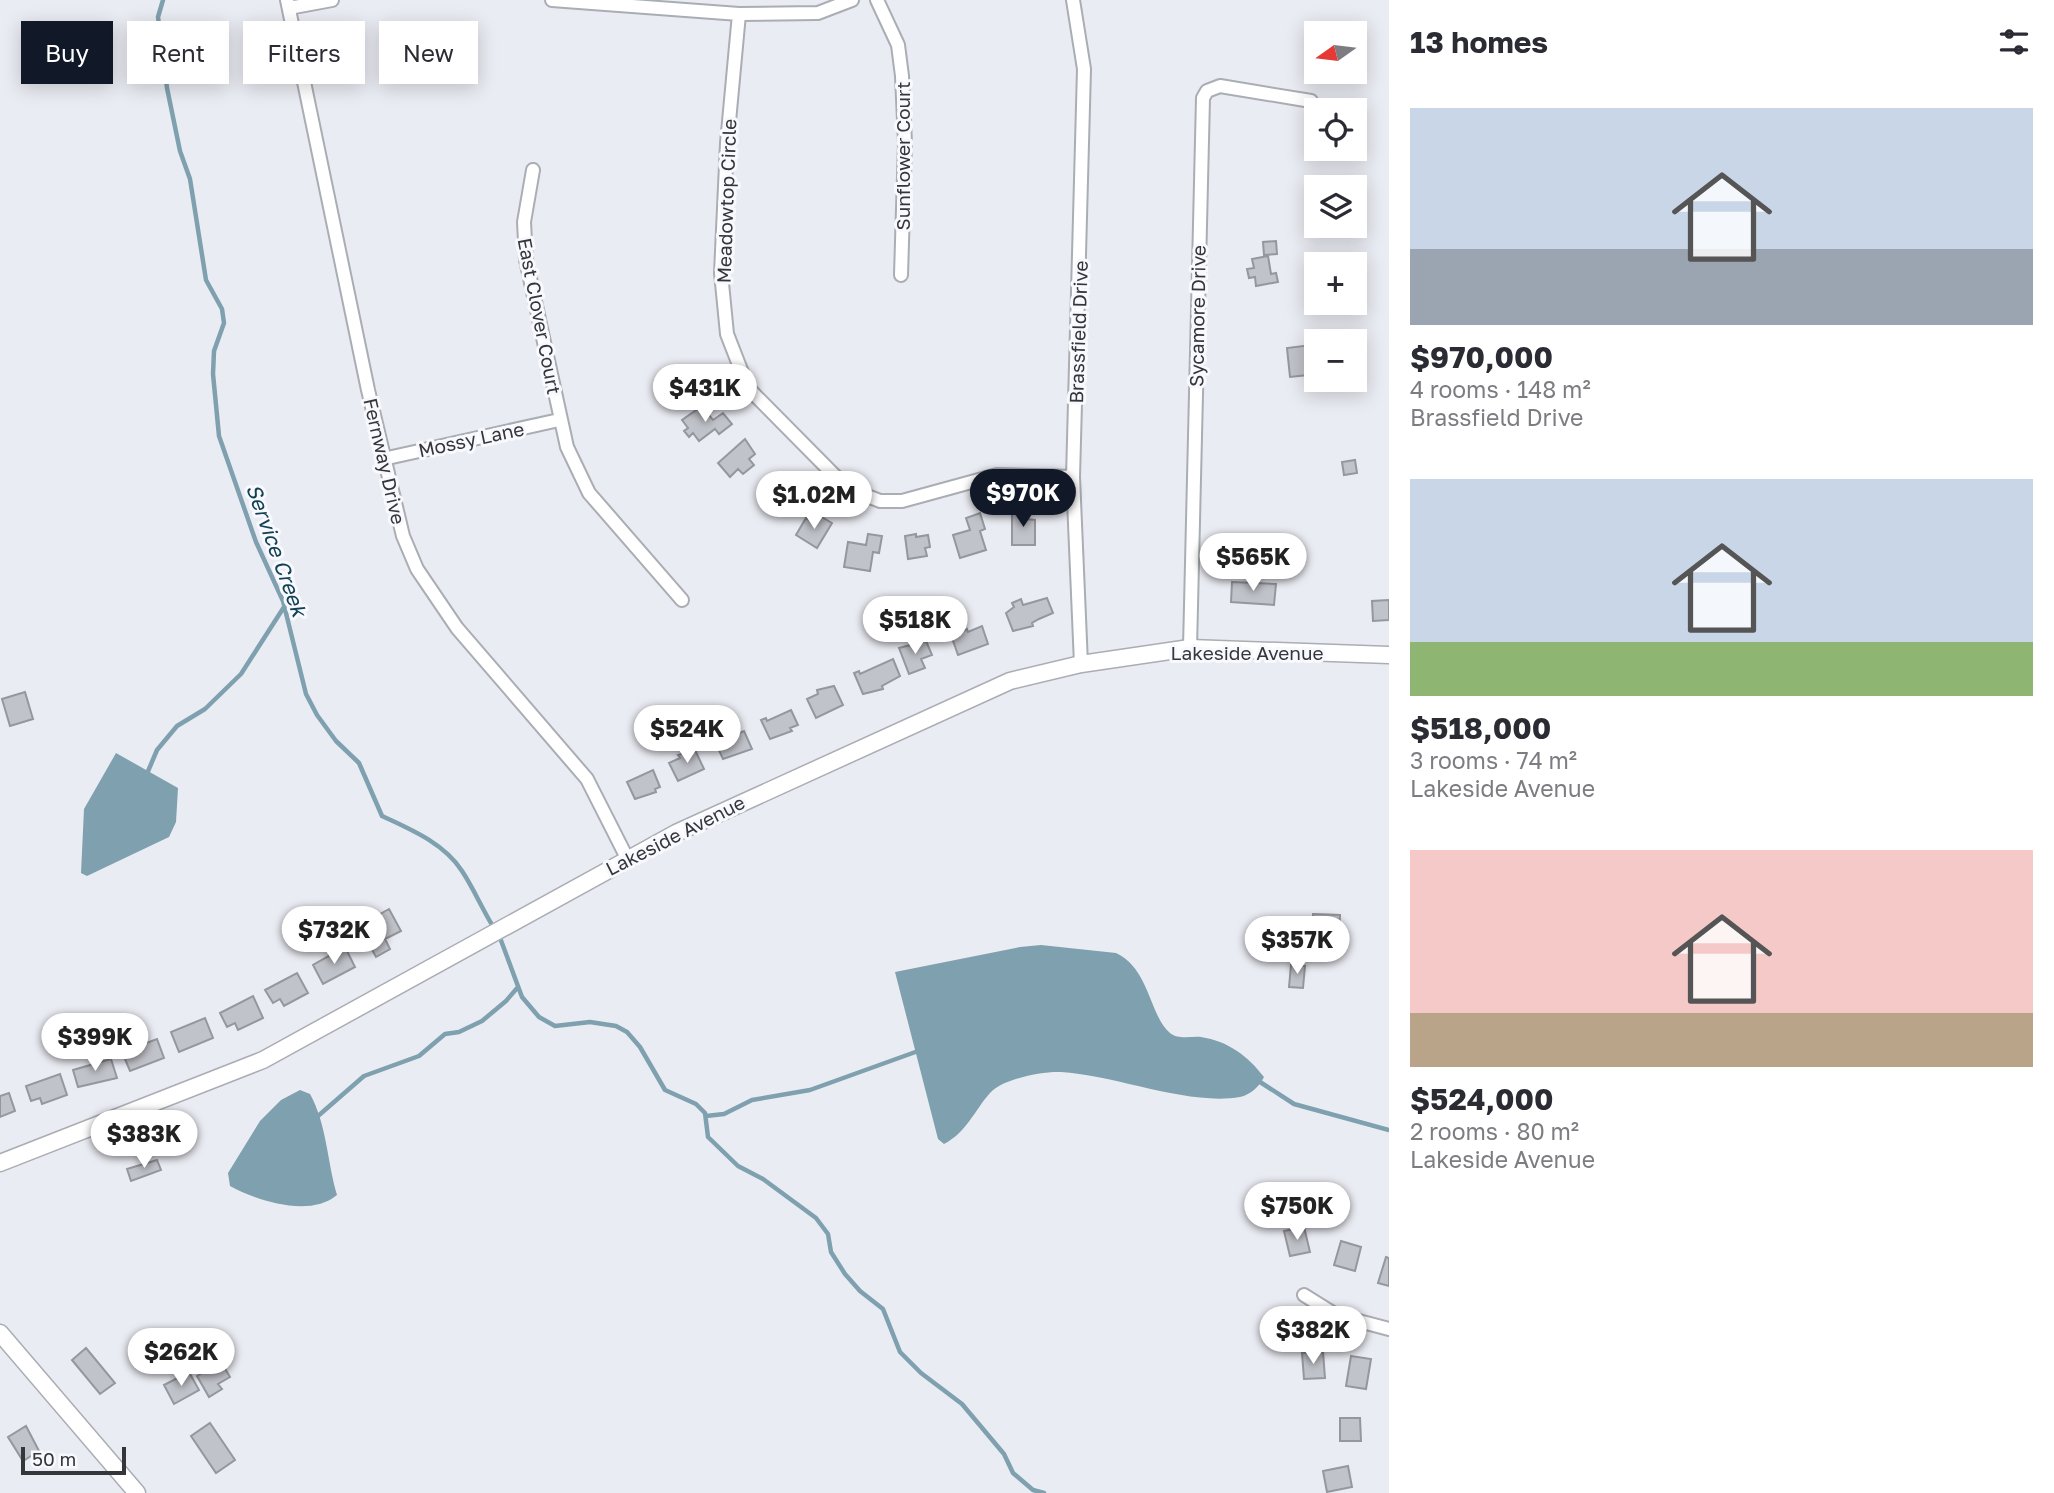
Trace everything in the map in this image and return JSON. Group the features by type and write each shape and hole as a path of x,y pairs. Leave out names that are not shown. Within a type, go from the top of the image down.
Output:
{"street":[{"path":"288,4 332,0"},
{"path":"552,0 739,14 818,13 852,0"},
{"name":"Sunflower Court","path":"877,0 898,45 902,76 905,143 901,275"},
{"name":"Brassfield Drive","path":"1073,0 1084,69 1073,477 1081,664"},
{"name":"Fernway Drive","path":"288,4 383,459 403,536 436,599 457,628 578,766 603,806 627,858"},
{"name":"Meadowtop Circle","path":"739,14 727,143 721,273 727,334 748,388 847,488 880,501 902,501 997,475 1073,477"},
{"name":"Sycamore Drive","path":"1190,648 1202,98 1207,91 1220,86 1304,100"},
{"name":"East Clover Court","path":"533,170 524,222 526,260 559,420 576,471 589,493 682,600"},
{"name":"Mossy Lane","path":"383,459 559,420"},
{"name":"Lakeside Avenue","path":"0,1163 263,1059 627,858 775,786 964,700 1034,674 1081,664 1190,648 1389,655"},
{"path":"1304,1294 1336,1315 1389,1329"},
{"path":"0,1333 137,1493"}],"water":[{"path":"116,753 178,788 176,822 169,837 87,876 81,873 84,809"},
{"path":"1041,945 1116,953 1136,970 1157,1015 1170,1033 1181,1037 1211,1039 1229,1046 1251,1062 1264,1077 1254,1090 1244,1096 1220,1099 1175,1094 1082,1074 1061,1072 1034,1075 996,1088 964,1127 944,1144 938,1139 895,972"},
{"path":"300,1090 310,1094 316,1106 337,1195 326,1202 313,1205 283,1205 254,1197 230,1186 228,1173 260,1121 281,1100"}],"building":[{"path":"1276,241 1277,254 1264,255 1263,242"},
{"path":"1268,256 1271,274 1276,273 1278,282 1256,286 1255,277 1249,278 1247,269 1254,268 1252,259"},
{"path":"1304,346 1304,375 1290,377 1287,348"},
{"path":"702,406 713,420 723,413 732,424 719,434 715,429 699,441 693,433 689,437 684,431 688,428 682,420"},
{"path":"745,439 755,454 749,459 754,465 743,474 738,469 730,477 718,463"},
{"path":"1355,460 1357,473 1344,475 1342,462"},
{"path":"777,479 790,494 774,509 760,493"},
{"path":"1012,510 1026,511 1026,519 1035,520 1035,545 1012,545"},
{"path":"980,513 985,529 980,531 986,550 960,558 953,535 970,530 966,518"},
{"path":"820,516 832,523 817,548 796,535 806,518 815,524"},
{"path":"868,534 882,536 879,553 873,552 870,571 844,567 848,542 866,545"},
{"path":"916,534 916,537 928,535 930,547 925,548 927,556 908,559 905,536"},
{"path":"1232,582 1276,584 1274,605 1231,602"},
{"path":"1047,598 1053,613 1032,623 1033,626 1013,631 1006,613 1014,607 1012,603 1021,599 1023,605"},
{"path":"1389,600 1389,620 1373,621 1372,601"},
{"path":"982,626 988,644 958,655 952,638 967,629 968,632"},
{"path":"926,641 932,655 921,659 925,668 909,674 899,648"},
{"path":"893,659 900,676 882,686 883,689 863,694 854,673 859,671 860,674"},
{"path":"834,686 843,705 816,718 807,699 818,694 817,690"},
{"path":"25,692 33,719 10,726 2,699"},
{"path":"791,710 798,725 790,728 792,731 770,739 761,720 766,718 767,721"},
{"path":"744,731 752,749 723,759 716,744 722,742 720,738 727,735 728,738"},
{"path":"695,750 704,769 678,781 669,763 680,758 678,755"},
{"path":"653,770 660,787 655,789 656,792 635,799 627,782"},
{"path":"389,909 401,931 385,939 390,949 376,957 359,926"},
{"path":"1313,914 1340,915 1339,937 1312,936"},
{"path":"1257,922 1288,926 1286,951 1273,950 1272,955 1254,953"},
{"path":"345,947 355,967 323,984 313,965"},
{"path":"1291,965 1305,966 1303,988 1289,987"},
{"path":"297,973 308,993 284,1006 280,999 273,1003 265,990"},
{"path":"253,996 263,1018 238,1030 235,1023 227,1027 220,1013"},
{"path":"205,1018 213,1038 179,1052 171,1032"},
{"path":"157,1039 164,1058 130,1071 122,1052"},
{"path":"111,1059 117,1078 78,1087 73,1070"},
{"path":"60,1074 67,1095 42,1104 40,1098 31,1101 26,1086"},
{"path":"9,1093 15,1111 0,1117 0,1096"},
{"path":"157,1160 161,1170 131,1181 127,1169"},
{"path":"1304,1227 1310,1252 1290,1256 1284,1231"},
{"path":"1341,1241 1361,1247 1355,1271 1334,1265"},
{"path":"1386,1257 1389,1258 1389,1286 1378,1283"},
{"path":"86,1348 115,1383 100,1394 72,1360"},
{"path":"1323,1352 1325,1378 1304,1379 1302,1353"},
{"path":"1351,1356 1371,1359 1366,1389 1346,1386"},
{"path":"221,1362 230,1377 218,1384 222,1389 209,1397 197,1376"},
{"path":"189,1372 199,1390 174,1404 164,1385"},
{"path":"1340,1418 1360,1418 1361,1441 1340,1441"},
{"path":"210,1423 235,1460 216,1473 191,1436"},
{"path":"26,1426 39,1451 23,1461 8,1437"},
{"path":"1348,1466 1352,1487 1327,1492 1323,1471"}],"waterway":[{"name":"Service Creek","path":"163,0 158,17 167,88 180,151 190,179 206,280 222,309 224,323 214,351 213,374 219,436 256,542 283,601 306,694 336,741 359,763 382,816 426,838 446,852 462,871 494,928"},
{"path":"146,776 157,750 177,726 205,709 241,674 284,607"},
{"name":"Service Creek","path":"499,935 522,997 539,1017 555,1026 590,1022 616,1026 627,1032 640,1047 665,1090 696,1104 705,1113 708,1137 738,1166 763,1179 816,1218 828,1234 831,1252 845,1274 860,1291 883,1309 900,1352 921,1373 962,1404 1004,1454 1013,1473 1033,1490 1044,1493"},
{"path":"318,1116 364,1076 419,1056 445,1034 459,1032 482,1021 518,987"},
{"path":"706,1116 724,1114 752,1100 810,1090 921,1050"},
{"path":"1257,1080 1294,1104 1389,1130"}]}
